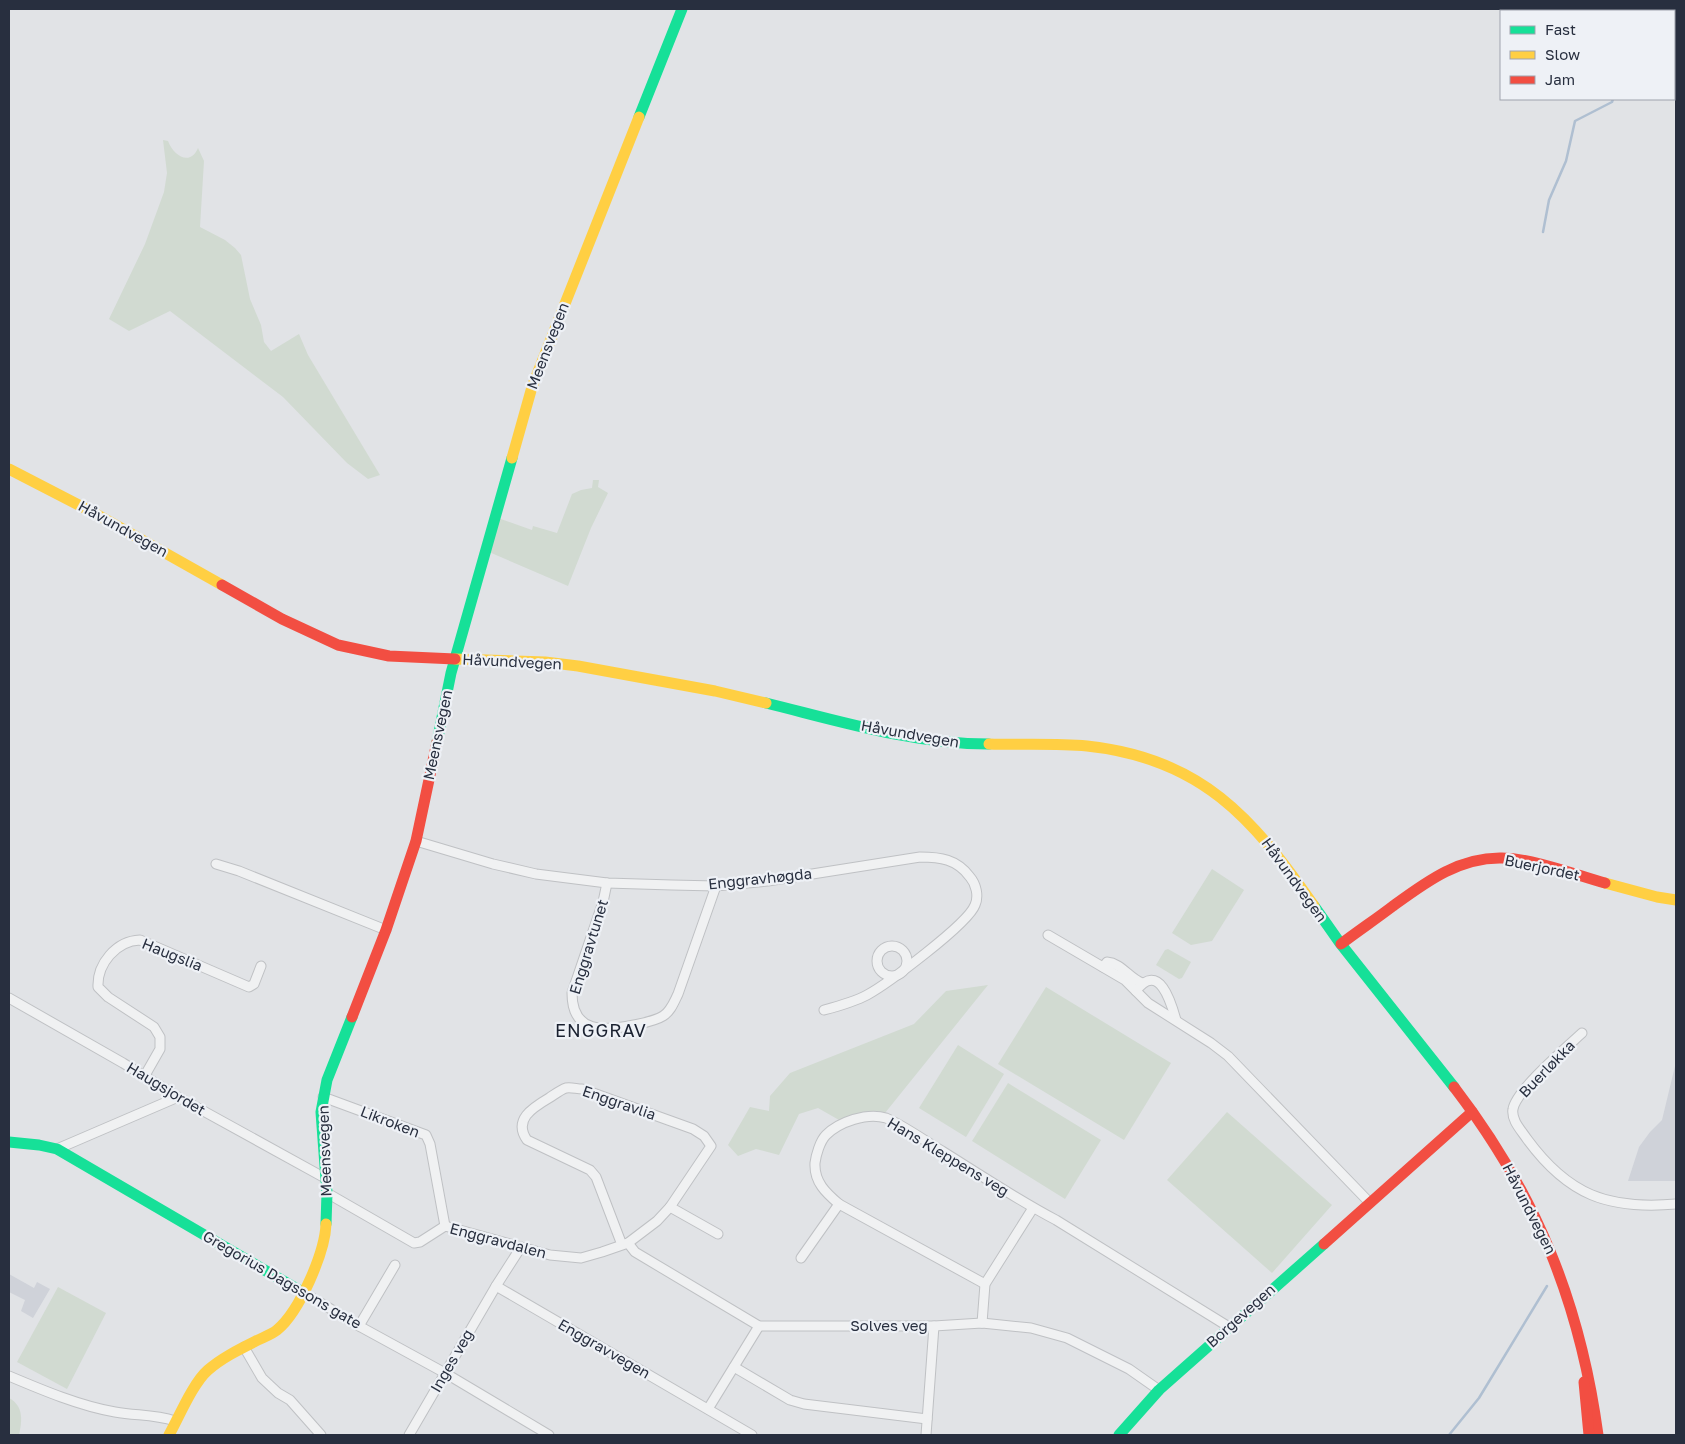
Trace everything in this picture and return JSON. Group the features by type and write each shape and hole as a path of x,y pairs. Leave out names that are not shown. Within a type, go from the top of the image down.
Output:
{"main road":[{"name":"Meensvegen","path":"169,1435 175,1421 207,1371 222,1358 277,1330 304,1293 313,1272 326,1227 327,1194 321,1129 323,1097 327,1080 386,930 416,841 455,659 532,387 682,9"},
{"name":"Håvundvegen","path":"9,469 96,514 282,619 324,639 359,651 389,656 545,662 643,677 714,691 920,739 964,744 1086,747 1116,751 1171,768 1204,785 1224,798 1240,812 1277,855 1341,944 1472,1112 1508,1164 1542,1230 1562,1279 1590,1376 1598,1435"},
{"name":"Buerjordet","path":"1341,944 1427,880 1453,867 1479,860 1502,858 1530,862 1656,897 1676,900"},
{"name":"Borgevegen","path":"1120,1435 1159,1390 1472,1112"},
{"name":"Gregorius Dagssons gate","path":"9,1142 57,1149 304,1293"},
{"name":"Håvundvegen","path":"1580,1343 1589,1435"}],"street":[{"name":"Enggravhøgda","path":"416,841 512,869 607,883 716,886 768,881 920,857 940,857 953,862 968,874 976,887 976,904 964,920 902,972 864,996 824,1010"},
{"path":"216,864 239,871 386,930"},
{"name":"Enggravtunet","path":"607,883 603,902 572,993 573,1007 576,1014 584,1023 593,1028 603,1030 645,1022 664,1016 670,1010 681,986 716,886"},
{"path":"1048,935 1125,980 1148,1003 1211,1043 1240,1067 1369,1202"},
{"name":"Haugslia","path":"144,1077 160,1049 160,1037 154,1027 108,997 98,987 98,977 109,956 120,945 140,940 249,987 254,984 261,966"},
{"path":"1103,968 1107,962 1110,962 1142,983"},
{"path":"1136,991 1142,983 1152,980 1160,985 1171,1003 1176,1020"},
{"name":"Haugsjordet","path":"9,998 178,1097 325,1178"},
{"name":"Buerløkka","path":"1582,1033 1520,1094 1513,1107 1514,1119 1529,1141 1556,1172 1585,1192 1631,1206 1676,1204"},
{"name":"Enggravlia","path":"625,1244 596,1177 590,1170 527,1140 522,1134 521,1127 535,1106 565,1088 582,1089 693,1129 704,1136 711,1146"},
{"path":"57,1149 178,1097"},
{"name":"Likroken","path":"323,1097 426,1135 430,1144 445,1226"},
{"name":"Hans Kleppens veg","path":"985,1284 839,1204 824,1192 817,1179 815,1157 824,1136 841,1124 874,1116 886,1118 1229,1327"},
{"name":"Enggravdalen","path":"327,1194 414,1243 420,1242 445,1226 550,1255 581,1258 625,1244 646,1231 670,1207 711,1146"},
{"path":"801,1258 839,1204"},
{"path":"670,1207 718,1234"},
{"path":"982,1323 985,1284 1033,1208"},
{"path":"625,1244 635,1252 759,1326 708,1409"},
{"path":"496,1286 521,1247"},
{"path":"359,1326 395,1265"},
{"name":"Inges veg","path":"409,1435 496,1286"},
{"name":"Enggravvegen","path":"496,1286 752,1435"},
{"name":"Gregorius Dagssons gate","path":"304,1293 549,1435"},
{"name":"Solves veg","path":"759,1326 934,1326 982,1323 1031,1328 1067,1338 1129,1369 1159,1390"},
{"path":"926,1435 934,1326"},
{"path":"244,1347 262,1378 278,1393 290,1400 320,1435"},
{"path":"734,1367 790,1400 804,1404 927,1419"},
{"path":"9,1376 80,1403 116,1412 158,1416 175,1421"}],"shaded area":[{"path":"163,140 168,141 174,151 186,158 195,154 198,148 204,161 200,227 225,240 241,255 250,299 261,325 264,342 271,351 299,334 308,355 380,475 368,479 347,463 283,397 170,311 129,331 109,319 145,244 164,192 167,173"},
{"path":"593,480 599,480 598,487 608,493 591,528 568,586 489,552 498,518 532,530 533,526 557,533 572,494 592,488"},
{"path":"1212,869 1244,890 1212,941 1191,945 1172,933"},
{"path":"1168,949 1191,962 1182,978 1179,979 1156,965 1165,950"},
{"path":"988,985 881,1118 861,1114 839,1120 818,1108 799,1114 779,1155 756,1149 738,1156 728,1145 750,1107 769,1111 770,1096 790,1073 914,1024 946,991"},
{"path":"1046,987 1171,1063 1124,1140 998,1064"},
{"path":"958,1045 1004,1074 966,1137 919,1108"},
{"path":"1675,1066 1676,1181 1628,1181 1639,1147 1662,1120"},
{"path":"1008,1083 1101,1140 1065,1199 972,1141"},
{"path":"1227,1112 1332,1205 1272,1273 1167,1180"},
{"path":"9,1274 34,1288 37,1282 50,1289 33,1318 21,1311 25,1300 9,1292"},
{"path":"58,1287 106,1313 67,1389 17,1362"},
{"path":"9,1398 14,1401 20,1410 21,1424 19,1435 9,1435"}],"waterway":[{"path":"1543,232 1549,200 1566,161 1575,121 1613,100"},
{"path":"1449,1435 1479,1398 1547,1286"}],"traffic: fast":[{"path":"639,117 682,9"},
{"path":"437,742 451,673 512,458"},
{"path":"766,703 904,736 961,743 989,744"},
{"path":"1314,906 1340,943 1454,1087"},
{"path":"326,1224 327,1193 321,1112 327,1080 352,1017"},
{"path":"9,1142 57,1149 304,1293"},
{"path":"1119,1435 1159,1390 1324,1244"}],"traffic: slow":[{"path":"512,458 532,387 639,117"},
{"path":"9,469 96,514 222,585"},
{"path":"455,659 545,662 578,666 715,691 766,703"},
{"path":"989,744 1087,746 1127,753 1162,764 1193,779 1220,798 1245,820 1269,846 1314,906"},
{"path":"1605,883 1657,897 1676,900"},
{"path":"169,1435 197,1383 208,1370 230,1355 275,1332 286,1321 310,1280 321,1250 326,1224"}],"traffic: jam":[{"path":"222,585 282,619 338,645 389,656 455,659"},
{"path":"352,1017 386,930 416,841 437,742"},
{"path":"1341,944 1431,880 1457,866 1471,862 1502,858 1528,861 1605,883"},
{"path":"1454,1087 1483,1127 1509,1168 1531,1209 1550,1251 1566,1295 1579,1340 1590,1386 1598,1435"},
{"path":"1324,1244 1472,1112"},
{"path":"1584,1382 1589,1435"}],"district":[{"name":"ENGGRAV","path":"601,1031"}]}
